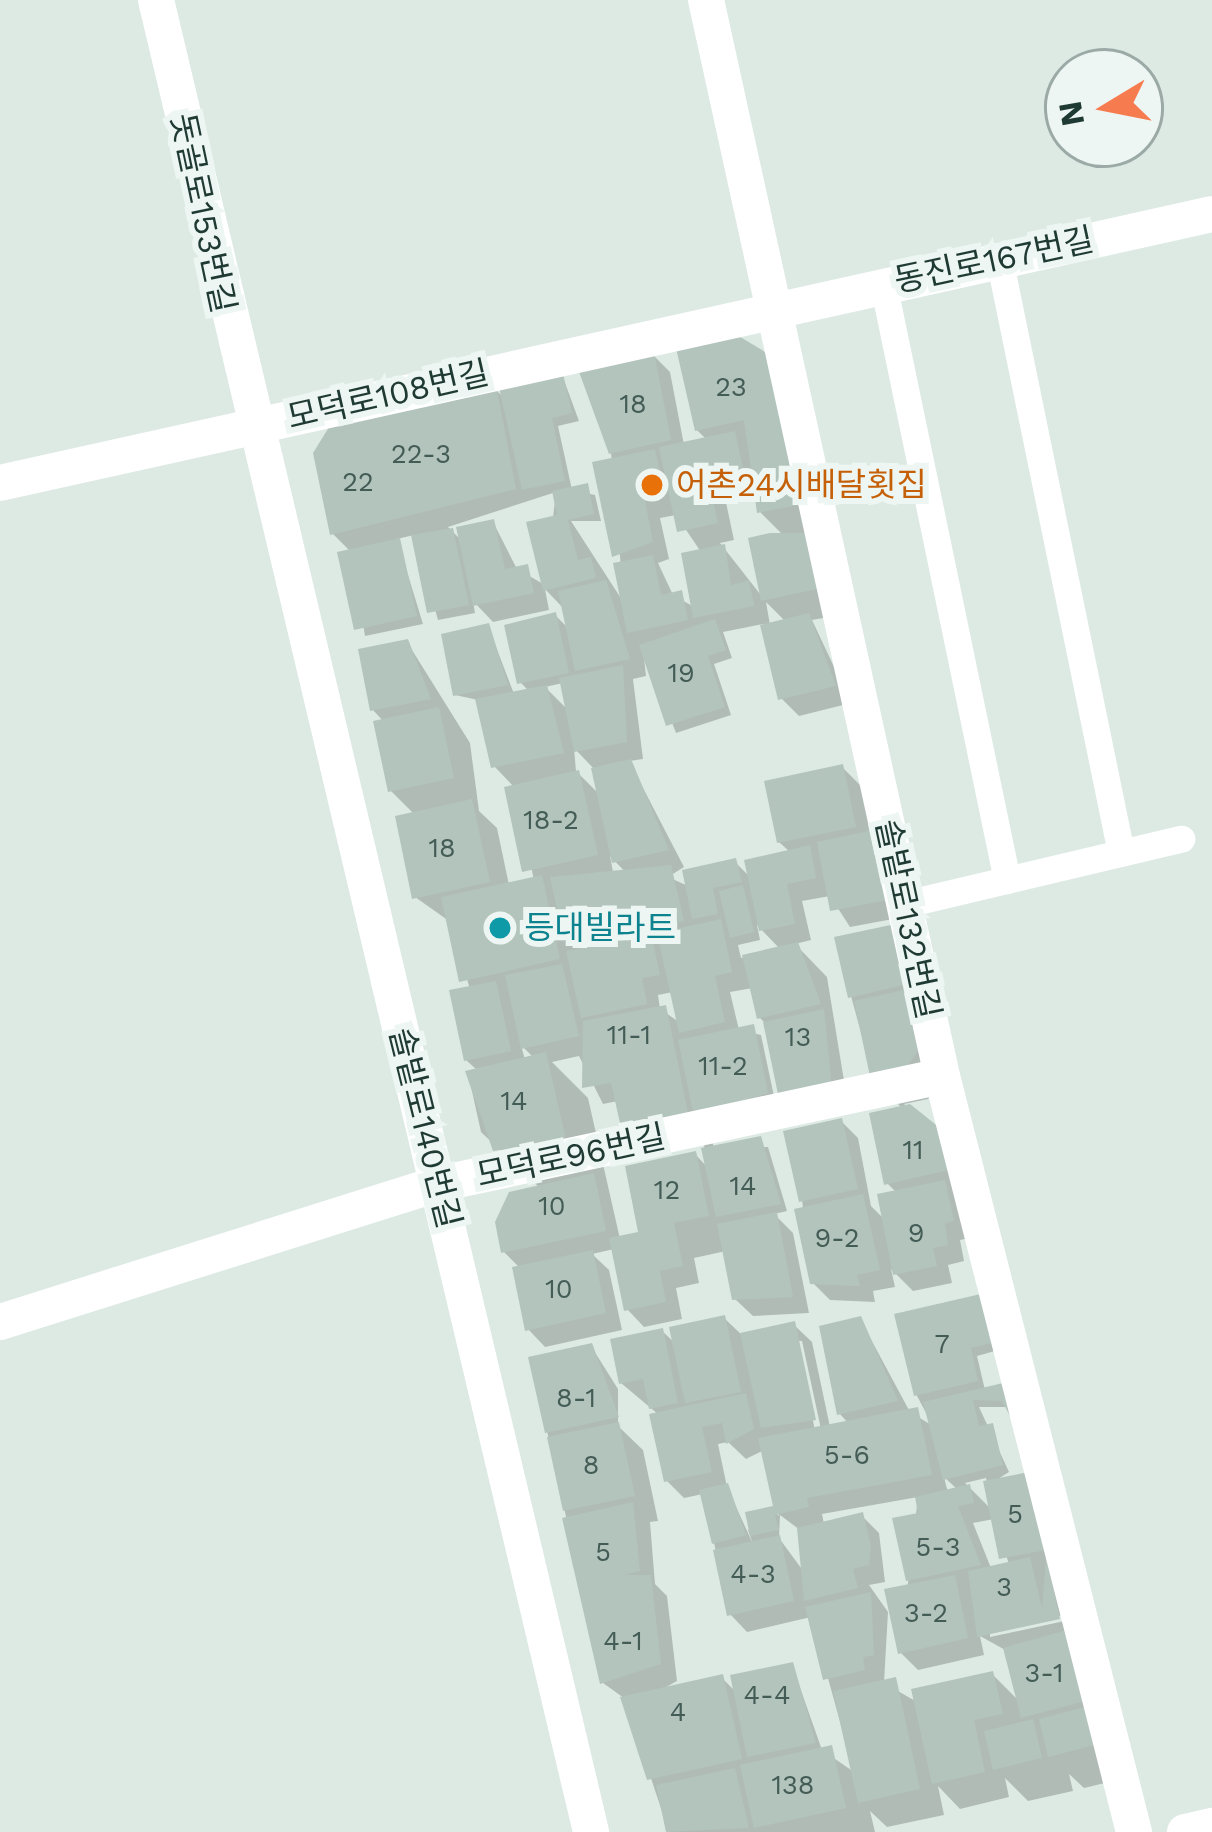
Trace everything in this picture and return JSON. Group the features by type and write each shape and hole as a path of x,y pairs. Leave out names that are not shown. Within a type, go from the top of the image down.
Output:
{"street":[{"name":"돗골로153번길","path":"157,0 250,427"},
{"name":"솔밭로132번길","path":"706,0 942,1076 1134,1832"},
{"name":"동진로167번길","path":"776,305 1212,214"},
{"name":"모덕로108번길","path":"0,483 776,305"},
{"name":"솔밭로140번길","path":"250,427 439,1184 591,1832"},
{"name":"모덕로96번길","path":"0,1322 439,1184 942,1076"},
{"path":"1185,1832 1212,1826"}],"lane":[{"path":"1000,258 1121,853"},
{"path":"883,283 1007,880"},
{"path":"905,904 1181,839"}],"building":[{"path":"737,335 770,355 803,504 757,513 744,420 695,431 676,348"},
{"path":"654,352 671,440 609,454 578,369"},
{"path":"562,369 572,413 552,418 565,481 522,490 498,383"},
{"path":"496,386 516,489 330,535 313,453 334,419"},
{"path":"735,431 743,469 708,476 718,523 677,532 659,447"},
{"path":"655,449 665,497 645,501 653,542 612,557 592,462"},
{"path":"588,483 594,514 568,520 578,560 591,557 596,578 543,591 526,522 557,515 552,491"},
{"path":"494,519 505,569 528,564 534,593 473,606 456,527"},
{"path":"453,528 469,605 427,613 411,535"},
{"path":"811,533 822,588 761,601 748,538"},
{"path":"400,538 417,616 354,630 337,552"},
{"path":"725,544 731,585 749,580 754,606 693,618 681,553"},
{"path":"653,555 661,595 682,590 688,620 627,633 613,563"},
{"path":"606,580 630,659 575,671 558,591"},
{"path":"556,612 569,673 517,684 504,625"},
{"path":"809,613 836,686 778,700 760,625"},
{"path":"715,619 726,650 708,656 725,707 666,726 639,645"},
{"path":"489,623 508,685 453,696 441,634"},
{"path":"408,639 431,699 370,711 358,649"},
{"path":"623,665 627,742 574,752 559,678"},
{"path":"547,685 564,753 491,768 475,699"},
{"path":"439,707 454,778 388,792 373,721"},
{"path":"631,759 669,850 612,863 591,768"},
{"path":"843,764 856,827 777,843 764,781"},
{"path":"579,770 598,855 522,872 504,787"},
{"path":"472,799 490,882 412,899 395,816"},
{"path":"878,829 893,899 830,911 817,842"},
{"path":"810,845 816,878 787,884 795,924 759,931 744,860"},
{"path":"736,858 742,882 713,888 718,914 692,919 682,870"},
{"path":"671,865 684,921 565,946 550,877"},
{"name":"등대빌라트","path":"542,875 560,959 459,982 441,897"},
{"path":"743,885 754,932 730,938 719,891"},
{"path":"721,919 732,972 715,976 725,1022 679,1033 657,933"},
{"path":"900,923 912,983 848,998 834,937"},
{"path":"651,933 660,975 642,978 647,1004 581,1018 566,951"},
{"path":"798,942 821,1004 757,1019 742,955"},
{"path":"562,964 579,1036 521,1049 505,975"},
{"path":"496,981 511,1051 464,1061 449,990"},
{"path":"913,988 925,1041 902,1074 871,1081 854,1001"},
{"path":"666,1005 689,1118 622,1132 611,1083 582,1088 583,1021"},
{"path":"824,1009 832,1088 779,1099 763,1022"},
{"path":"754,1024 768,1093 694,1117 678,1040"},
{"path":"546,1052 566,1140 493,1151 465,1071"},
{"path":"910,1104 945,1132 953,1169 884,1185 869,1113"},
{"path":"842,1118 858,1189 799,1202 783,1131"},
{"path":"761,1136 781,1204 716,1217 701,1148"},
{"path":"696,1151 709,1216 674,1223 683,1266 660,1271 666,1302 624,1311 609,1238 638,1232 625,1166"},
{"path":"594,1173 606,1231 501,1253 495,1222 509,1192"},
{"path":"945,1180 954,1221 945,1223 948,1245 933,1248 937,1266 893,1275 877,1194"},
{"path":"863,1194 880,1270 857,1275 860,1286 810,1284 794,1209"},
{"path":"777,1212 793,1297 732,1300 717,1224"},
{"path":"593,1250 606,1313 525,1331 512,1267"},
{"path":"985,1293 996,1342 971,1348 978,1381 914,1396 894,1314"},
{"path":"725,1315 741,1392 685,1403 669,1327"},
{"path":"861,1316 898,1401 837,1415 819,1326"},
{"path":"795,1321 816,1420 761,1428 740,1333"},
{"path":"663,1328 678,1403 649,1409 643,1379 619,1384 610,1339"},
{"path":"592,1343 619,1417 545,1433 528,1357"},
{"path":"1003,1383 1011,1418 1002,1401 973,1400 979,1426 993,1423 1003,1465 943,1480 923,1402"},
{"path":"746,1393 754,1429 726,1444 722,1423 702,1427 712,1472 664,1482 649,1414"},
{"path":"918,1407 932,1475 807,1498 809,1507 775,1515 779,1530 750,1536 745,1512 773,1506 758,1438"},
{"path":"619,1422 635,1496 563,1511 547,1437"},
{"path":"1029,1472 1046,1550 999,1559 983,1481"},
{"path":"728,1483 746,1535 712,1544 699,1490"},
{"path":"970,1484 974,1503 958,1506 981,1565 906,1581 892,1518 918,1513 915,1497"},
{"path":"633,1502 640,1571 625,1575 651,1575 661,1664 600,1684 562,1518"},
{"path":"863,1512 871,1547 869,1565 853,1569 858,1588 804,1601 797,1528"},
{"path":"780,1535 794,1601 727,1616 713,1550"},
{"path":"1030,1557 1042,1608 1046,1557 1060,1619 977,1637 968,1571"},
{"path":"955,1575 968,1638 898,1654 884,1589"},
{"path":"871,1592 874,1655 863,1657 865,1670 823,1680 805,1607"},
{"path":"1067,1630 1085,1701 1021,1718 1003,1648"},
{"path":"793,1662 816,1743 747,1757 730,1675"},
{"path":"993,1671 1003,1714 974,1720 985,1772 932,1784 911,1689"},
{"path":"723,1674 742,1759 647,1780 620,1697"},
{"path":"896,1677 920,1789 858,1803 833,1691"},
{"path":"1085,1707 1095,1745 1048,1757 1039,1719"},
{"path":"1033,1719 1042,1758 993,1770 984,1731"},
{"path":"832,1745 846,1808 754,1828 740,1765"},
{"path":"735,1768 749,1828 666,1832 656,1785"}],"place":[{"name":"어촌24시배달횟집","path":"652,485"},
{"name":"등대빌라트","path":"500,928"}]}
